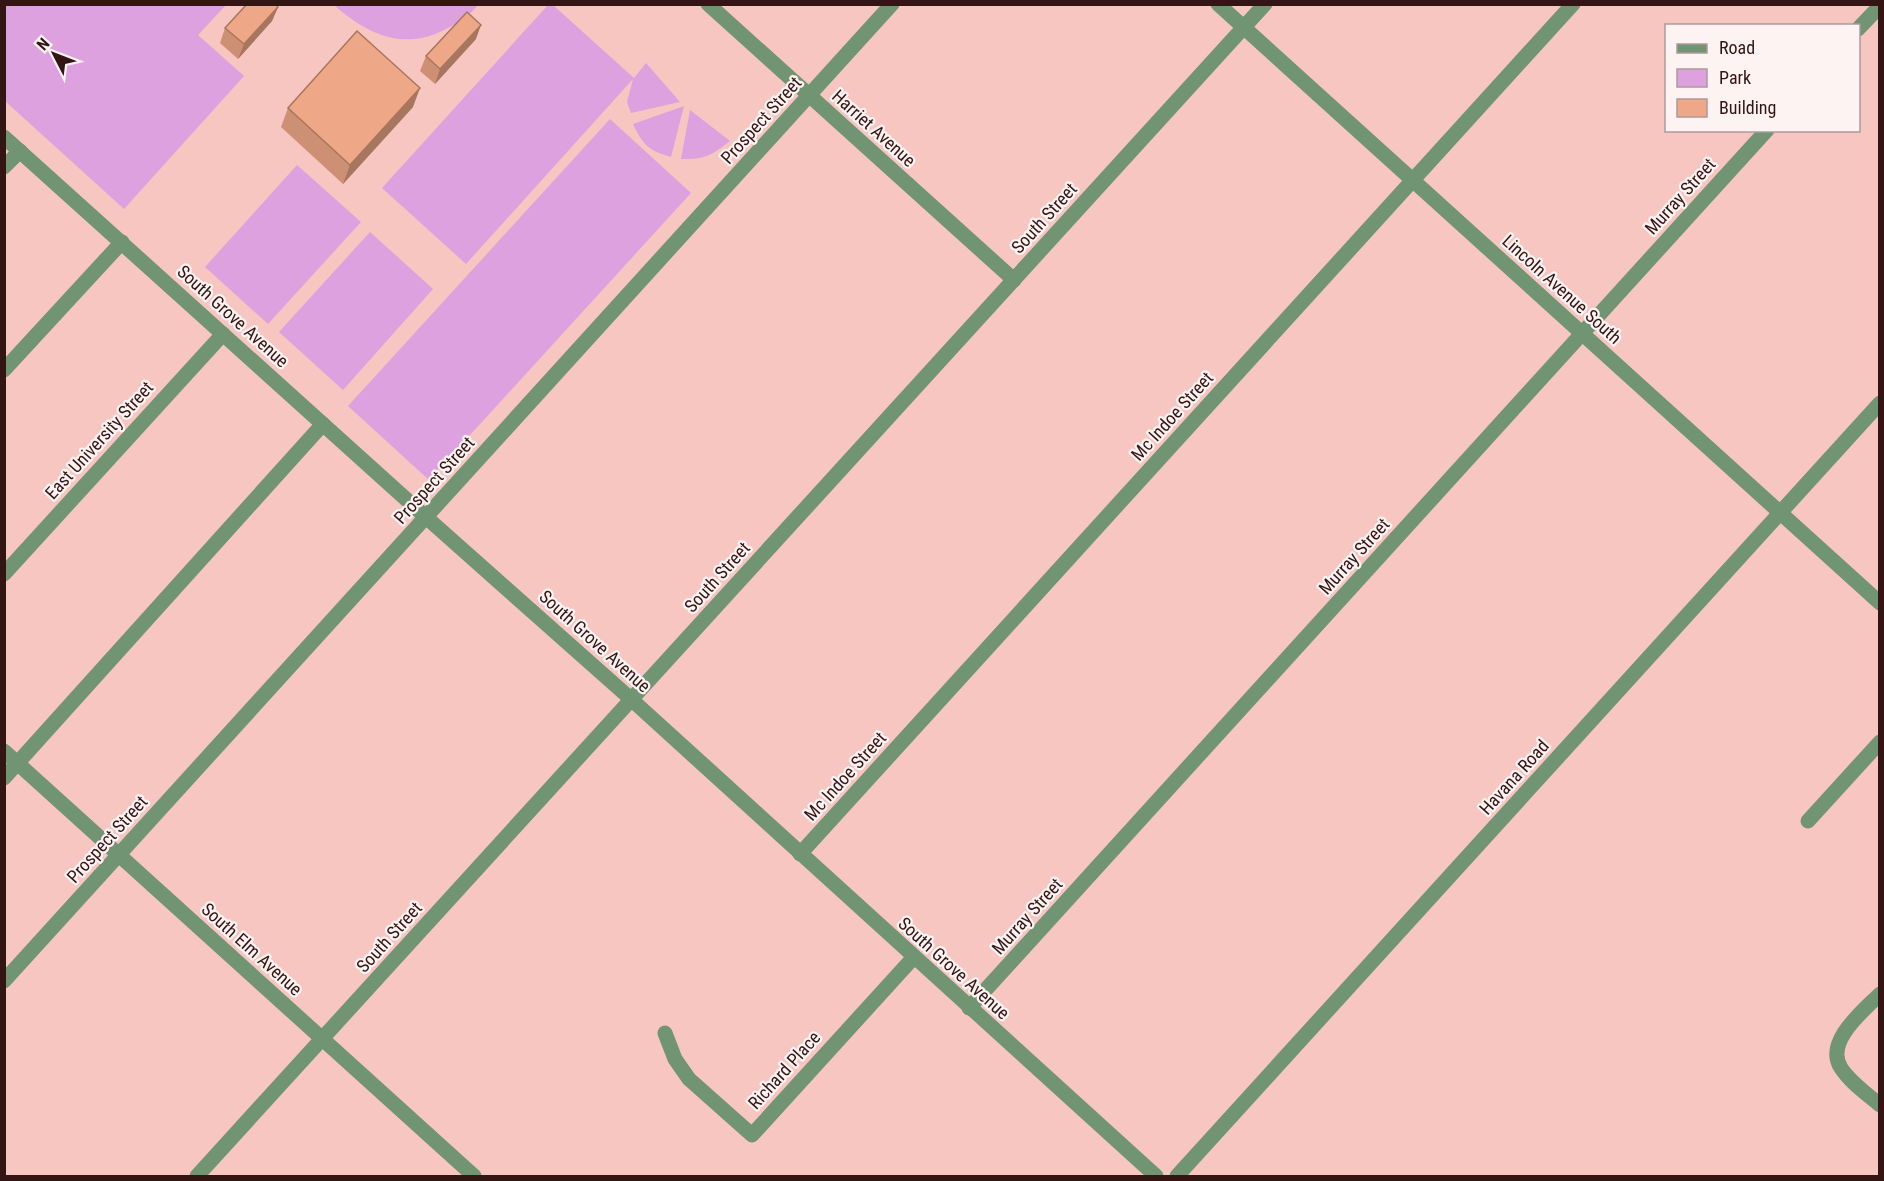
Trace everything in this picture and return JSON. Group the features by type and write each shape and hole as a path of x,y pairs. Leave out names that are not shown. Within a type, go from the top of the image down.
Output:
{"street":[{"name":"Harriet Avenue","path":"708,4 1014,280"},
{"name":"Prospect Street","path":"4,981 892,4"},
{"name":"Lincoln Avenue South","path":"1218,4 1880,603"},
{"name":"South Street","path":"198,1176 1264,4"},
{"name":"Mc Indoe Street","path":"800,854 1573,4"},
{"path":"1860,27 1880,6"},
{"name":"Murray Street","path":"969,1008 1765,132"},
{"name":"South Grove Avenue","path":"4,137 426,518 632,700 1156,1176"},
{"path":"4,167 20,151"},
{"path":"4,370 122,242"},
{"name":"East University Street","path":"4,574 223,334"},
{"name":"Havana Road","path":"1177,1176 1880,403"},
{"path":"4,778 323,424"},
{"path":"1808,821 1880,742"},
{"name":"South Elm Avenue","path":"4,751 474,1176"},
{"name":"Richard Place","path":"664,1033 675,1059 689,1079 752,1135 914,957"},
{"path":"1880,994 1845,1031 1839,1041 1837,1052 1841,1068 1880,1105"}],"green space":[{"path":"4,5 226,5 198,35 244,76 124,209 5,101"},
{"path":"334,5 478,5 461,21 448,28 417,39 402,39 388,37 360,25"},
{"path":"548,5 553,5 634,78 646,63 680,102 631,113 627,102 633,79 466,264 382,188"},
{"path":"684,106 671,157 648,146 633,124"},
{"path":"690,110 730,141 707,156 681,159"},
{"path":"610,119 691,193 429,480 348,406"},
{"path":"297,165 361,222 268,324 205,267"},
{"path":"370,232 433,289 343,390 279,332"}],"building":[{"path":"247,4 275,4 278,7 244,44 225,28"},
{"path":"467,12 481,25 440,69 426,56"},
{"path":"357,31 420,88 350,165 288,108"}]}
